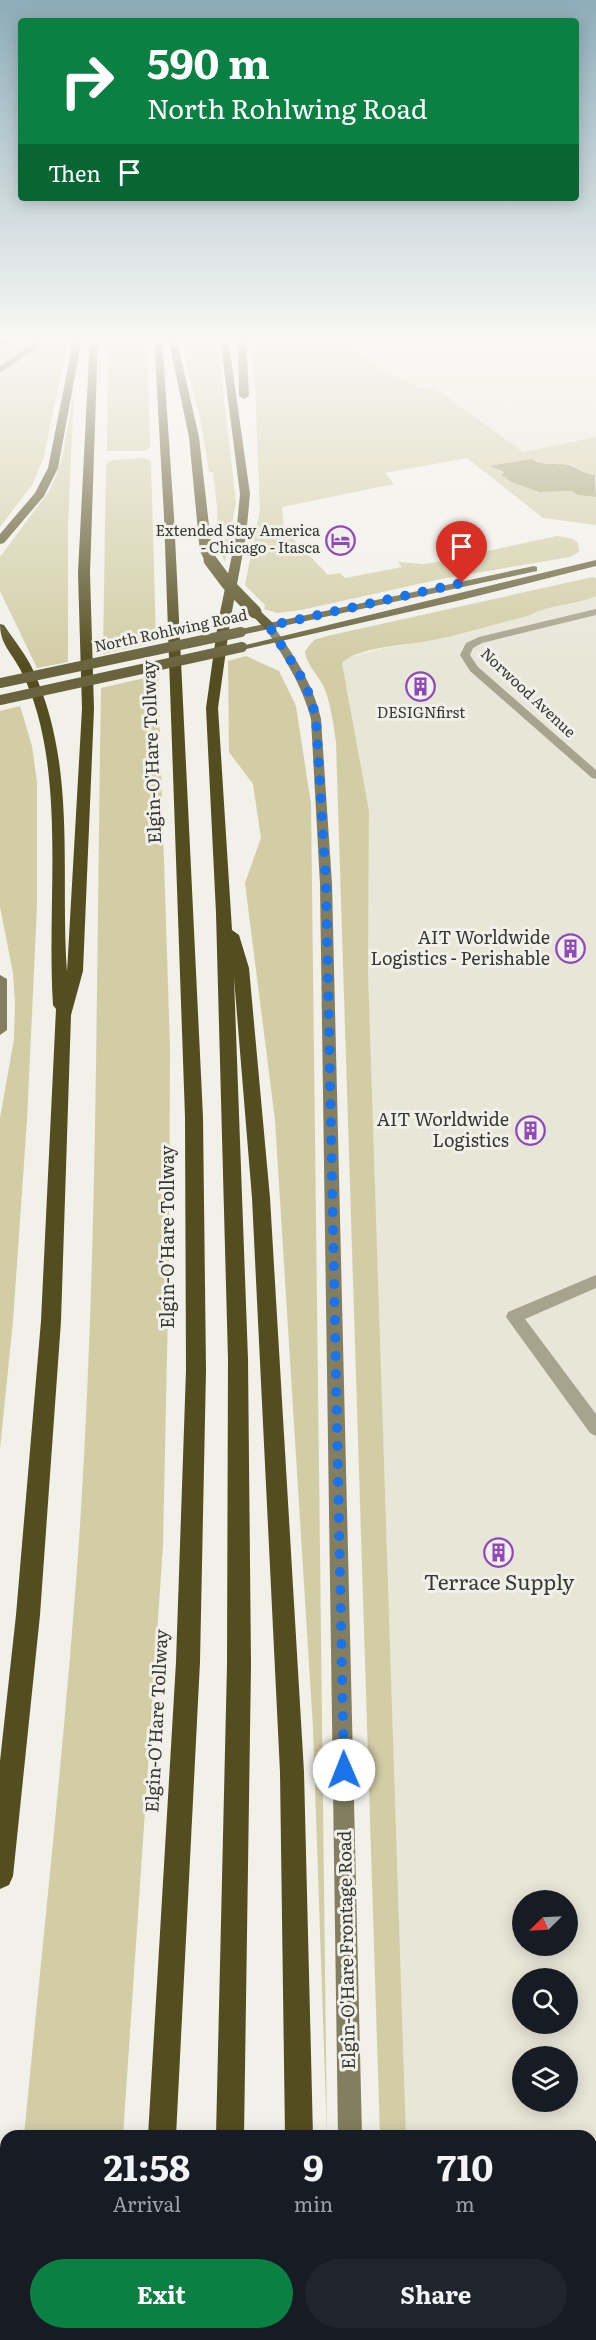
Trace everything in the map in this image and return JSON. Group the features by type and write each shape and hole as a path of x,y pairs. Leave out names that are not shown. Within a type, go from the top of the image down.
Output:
{"highway":[{"path":"0,541 33,503 53,468 57,446"},
{"path":"63,1015 75,971 88,709 84,573 89,446"},
{"name":"Elgin-O'Hare Tollway","path":"162,2130 188,1662 196,1370 194,1117 165,446"},
{"path":"195,446 206,552 210,563 273,632"},
{"path":"230,2130 239,1653 238,1359 224,913 212,708 224,622 244,518 245,494 239,446"},
{"path":"0,619 5,634 26,668 41,705 56,773 58,802 57,962 63,1015 51,1321 28,1615 0,1876"},
{"path":"224,913 241,968 263,1221 292,1772 299,2130"}],"main road":[{"name":"North Rohlwing Road","path":"0,683 241,632 273,632 596,560"},
{"name":"North Rohlwing Road","path":"0,700 242,647 273,632 485,578 596,560"},
{"name":"Elgin-O'Hare Frontage Road","path":"273,632 308,690 316,719 325,874 343,1678 350,2130"},
{"path":"0,979 0,1030"}],"street":[{"name":"Norwood Avenue","path":"596,612 486,638 473,643 466,649 465,655 474,669 596,776"},
{"path":"596,1281 514,1317 596,1428"}],"shaded area":[{"path":"0,446 46,446 43,460 32,485 0,527"},
{"path":"64,446 72,446 68,525 68,662 37,668 0,591 0,557 49,491 62,459"},
{"path":"107,446 150,446 144,451 107,451"},
{"path":"205,446 229,446 236,503 225,562 218,547 213,472 209,472"},
{"path":"257,446 515,446 523,452 551,446 596,446 596,478 595,475 586,474 573,465 540,463 532,459 490,466 504,473 503,475 511,482 539,492 571,491 578,495 596,497 596,525 543,518 467,458 385,473 394,484 282,507 284,529 328,575 340,573 345,578 402,567 398,562 423,564 437,562 557,536 573,539 578,543 579,552 570,557 441,579 301,610 277,613 264,609 265,605 245,585 260,510"},
{"path":"515,446 551,446 523,452"},
{"path":"144,458 151,461 156,642 103,654 106,464 113,460"},
{"path":"532,459 544,463 569,465 595,475 596,497 578,495 571,491 539,492 511,482 502,475 504,472 489,466"},
{"path":"596,578 596,596 588,599 453,636 370,650 359,653 342,663 369,811 368,971 406,2130 380,2130 336,742 326,692 310,665 305,651 314,640"},
{"path":"596,596 596,2130 406,2130 368,971 369,811 342,663 347,658 384,648 429,641 528,616 542,608 570,605"},
{"path":"246,656 279,671 296,706 311,804 327,2130 313,1728 275,1120 245,883 261,838 253,784 229,752 228,661"},
{"path":"158,675 170,1047 169,1261 163,1545 123,2130 25,2130 67,1690 85,1434 93,1221 101,688"},
{"path":"20,706 32,746 37,782 37,906 27,1120 13,1321 0,1449 0,1118 14,1039 15,1003 13,973 0,907 0,711"}],"place":[{"name":"Extended Stay America - Chicago - Itasca","path":"341,540"},
{"name":"DESIGNfirst","path":"421,686"},
{"name":"AIT Worldwide Logistics - Perishable","path":"571,948"},
{"name":"AIT Worldwide Logistics","path":"530,1130"},
{"name":"Terrace Supply","path":"499,1552"}],"route":[{"path":"344,1770 326,884 319,764 316,719 311,698 300,675 269,626 462,583"}]}
